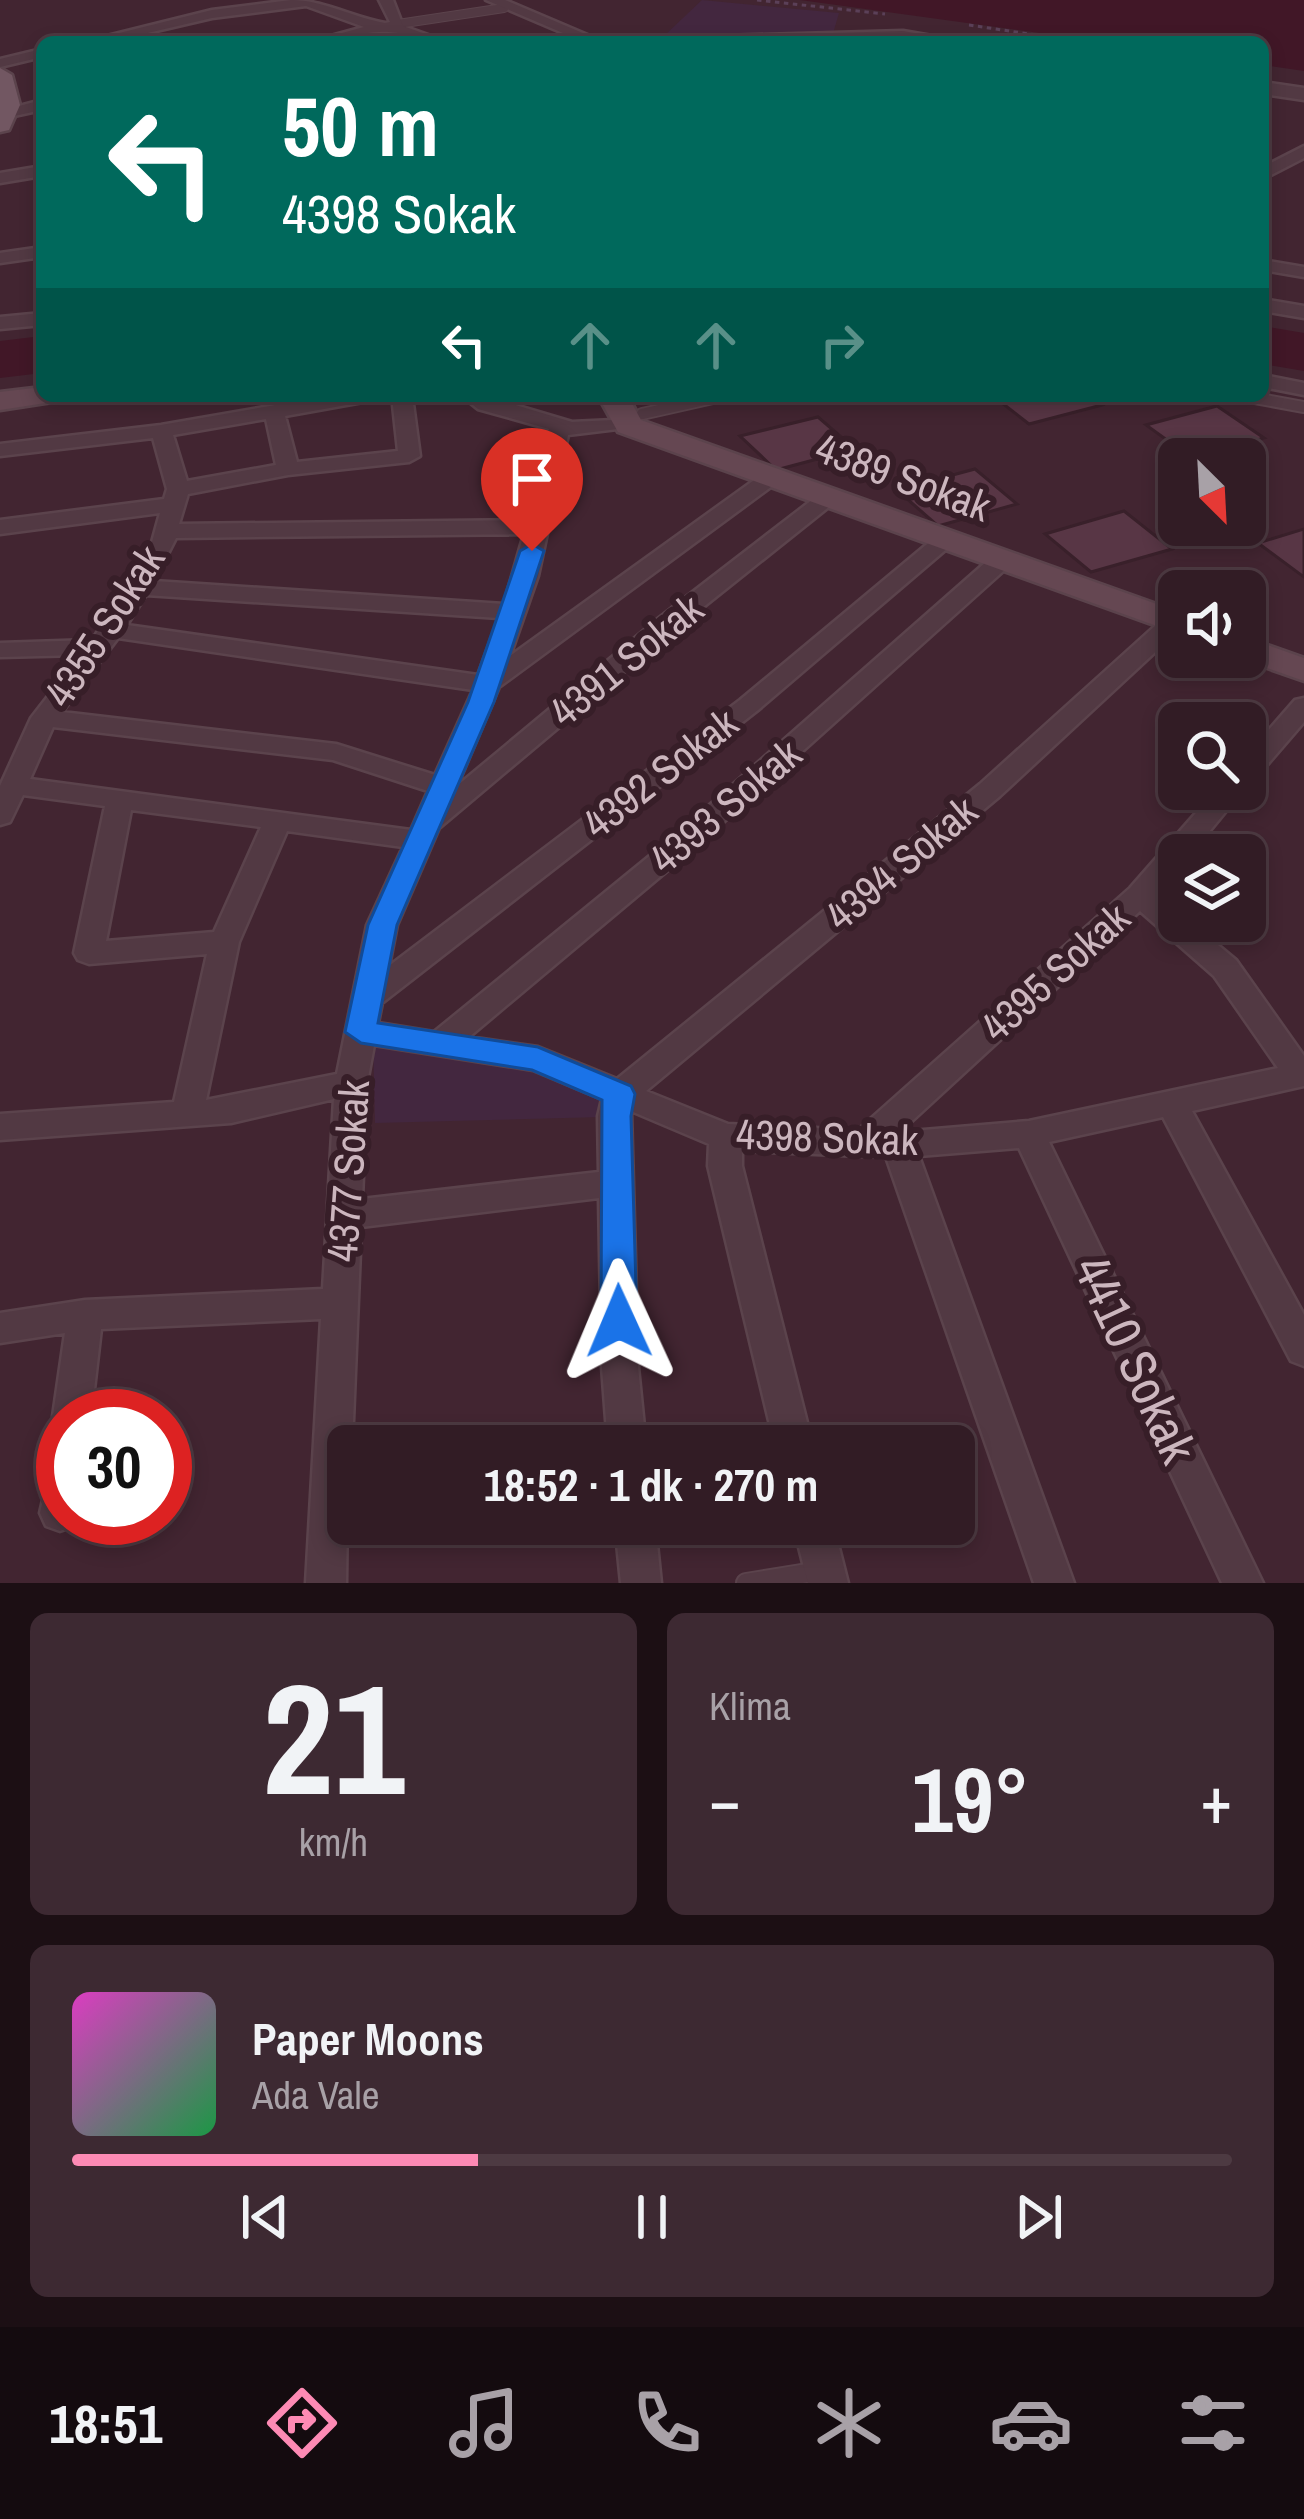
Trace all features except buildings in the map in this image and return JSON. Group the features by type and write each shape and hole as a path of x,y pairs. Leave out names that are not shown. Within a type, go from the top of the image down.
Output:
{"main road":[{"path":"0,75 2,120"},
{"path":"0,401 36,397"},
{"name":"4389 Sokak","path":"627,411 772,478 1158,616"},
{"path":"1266,656 1304,670"}],"street":[{"path":"342,36 398,24 386,0"},
{"path":"116,36 212,14 306,1 338,20 407,28 426,36"},
{"path":"499,4 582,36"},
{"path":"0,63 36,54"},
{"path":"1269,89 1304,94"},
{"path":"2,120 36,107"},
{"path":"1269,170 1298,153"},
{"path":"0,178 36,172"},
{"path":"2,258 36,253"},
{"path":"1269,266 1304,272"},
{"path":"1269,306 1304,312"},
{"path":"0,323 36,320"},
{"path":"1269,382 1304,388"},
{"path":"0,450 161,431 327,402"},
{"path":"0,527 174,497 288,469 409,456 403,402"},
{"path":"480,402 572,429 627,411"},
{"path":"274,411 288,469"},
{"name":"4377 Sokak","path":"326,1583 351,1083 382,925 488,684 513,612 560,430 572,429"},
{"name":"4355 Sokak","path":"0,816 44,718 105,638 160,554 174,497 161,431"},
{"path":"0,650 105,638 488,684 772,478"},
{"name":"4391 Sokak","path":"423,833 668,623 829,498"},
{"path":"165,531 537,527"},
{"name":"4392 Sokak","path":"368,998 749,705 946,540"},
{"name":"4393 Sokak","path":"440,1044 788,753 1003,560"},
{"path":"138,587 513,612"},
{"name":"4394 Sokak","path":"619,1094 990,790 1158,639"},
{"path":"1266,750 1304,706"},
{"path":"44,718 336,752 443,787"},
{"path":"14,785 278,821 423,833"},
{"path":"120,800 89,953 224,942"},
{"name":"4395 Sokak","path":"882,1144 1141,895 1214,810"},
{"path":"187,1116 224,942 278,821"},
{"path":"1141,895 1226,968 1302,1075"},
{"name":"4398 Sokak","path":"361,1032 538,1059 725,1137 882,1144 1029,1134 1302,1075"},
{"path":"0,1126 187,1116 351,1083"},
{"path":"619,1094 616,1184 626,1425"},
{"path":"1172,1103 1304,1350"},
{"name":"4410 Sokak","path":"1029,1134 1243,1583"},
{"path":"725,1137 725,1166 789,1425"},
{"path":"882,1144 1054,1583"},
{"path":"344,1215 616,1184"},
{"path":"0,1328 85,1315 340,1303"},
{"path":"75,1389 85,1315"},
{"path":"637,1545 640,1583"},
{"path":"818,1545 826,1577"}],"lane":[{"path":"398,24 499,4"},
{"path":"1269,401 1304,407"},
{"path":"627,411 684,402"},
{"path":"746,1583 826,1577"}],"shaded area":[{"path":"702,0 839,13 832,36 665,35"},
{"path":"800,0 1304,0 1304,71 1269,66 1269,36 1062,36"},
{"path":"1269,327 1304,333 1304,371 1269,365"},
{"path":"36,337 36,374 0,378 0,341"},
{"path":"373,1034 538,1059 611,1093 603,1117 375,1123"}],"route":[{"path":"532,551 481,702 382,925 361,1032 538,1059 619,1094 614,1116 619,1321"}]}
